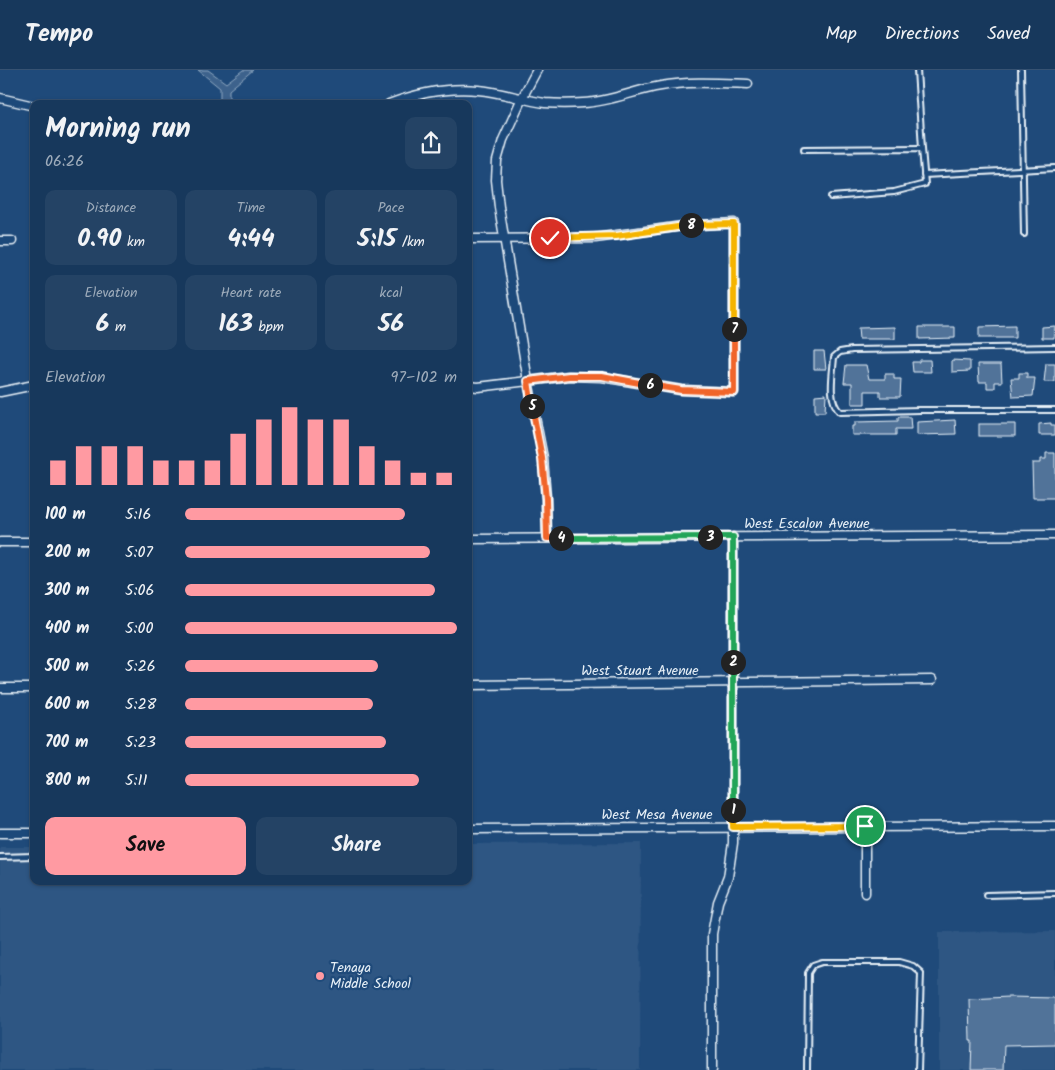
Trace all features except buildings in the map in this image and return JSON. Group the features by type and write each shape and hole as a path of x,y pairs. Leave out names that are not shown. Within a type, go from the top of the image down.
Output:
{"street":[{"path":"537,70 503,140 497,161 496,180 504,239 542,458 547,538"},
{"path":"400,100 430,91 478,90 544,102 586,103 679,83 748,84"},
{"path":"0,98 30,105"},
{"path":"472,239 595,238 683,226 734,224 734,392 681,390 602,376 569,376 472,386"},
{"path":"0,241 12,241"},
{"path":"0,392 30,386"},
{"name":"West Escalon Avenue","path":"472,539 1055,535"},
{"path":"712,1070 712,934 718,902 728,877 733,842 733,537"},
{"path":"0,542 30,542"},
{"name":"West Stuart Avenue","path":"472,685 932,680"},
{"path":"0,688 30,688"},
{"path":"865,826 865,893"},
{"name":"West Mesa Avenue","path":"472,829 1055,826"},
{"path":"0,833 30,833"}],"lane":[{"path":"831,197 894,192 925,184 917,70"},
{"path":"1021,70 1024,234"},
{"path":"804,149 922,148"},
{"path":"924,175 1055,168"},
{"path":"1055,347 852,350 840,352 834,357 833,397 835,407 840,412 1055,410"},
{"path":"0,857 30,856"},
{"path":"986,894 1055,893"},
{"path":"807,1070 808,973 813,965 822,962 899,962 913,966 921,973 918,1070"}],"shaded area":[{"path":"198,70 208,70 226,83 243,70 253,70 229,90 229,100 220,100 220,88"},
{"name":"Tenaya Middle School","path":"641,843 640,1070 0,1070 0,847 30,847 30,885 472,885 472,844"},
{"path":"1055,931 1055,1070 939,1070 939,932"}],"place":[{"name":"Tenaya Middle School","path":"320,976"}],"route":[{"path":"550,238 595,238 683,226 734,224 734,392 681,390 602,376 569,376 528,381 542,458 547,538 733,537 733,827 865,826"}]}
